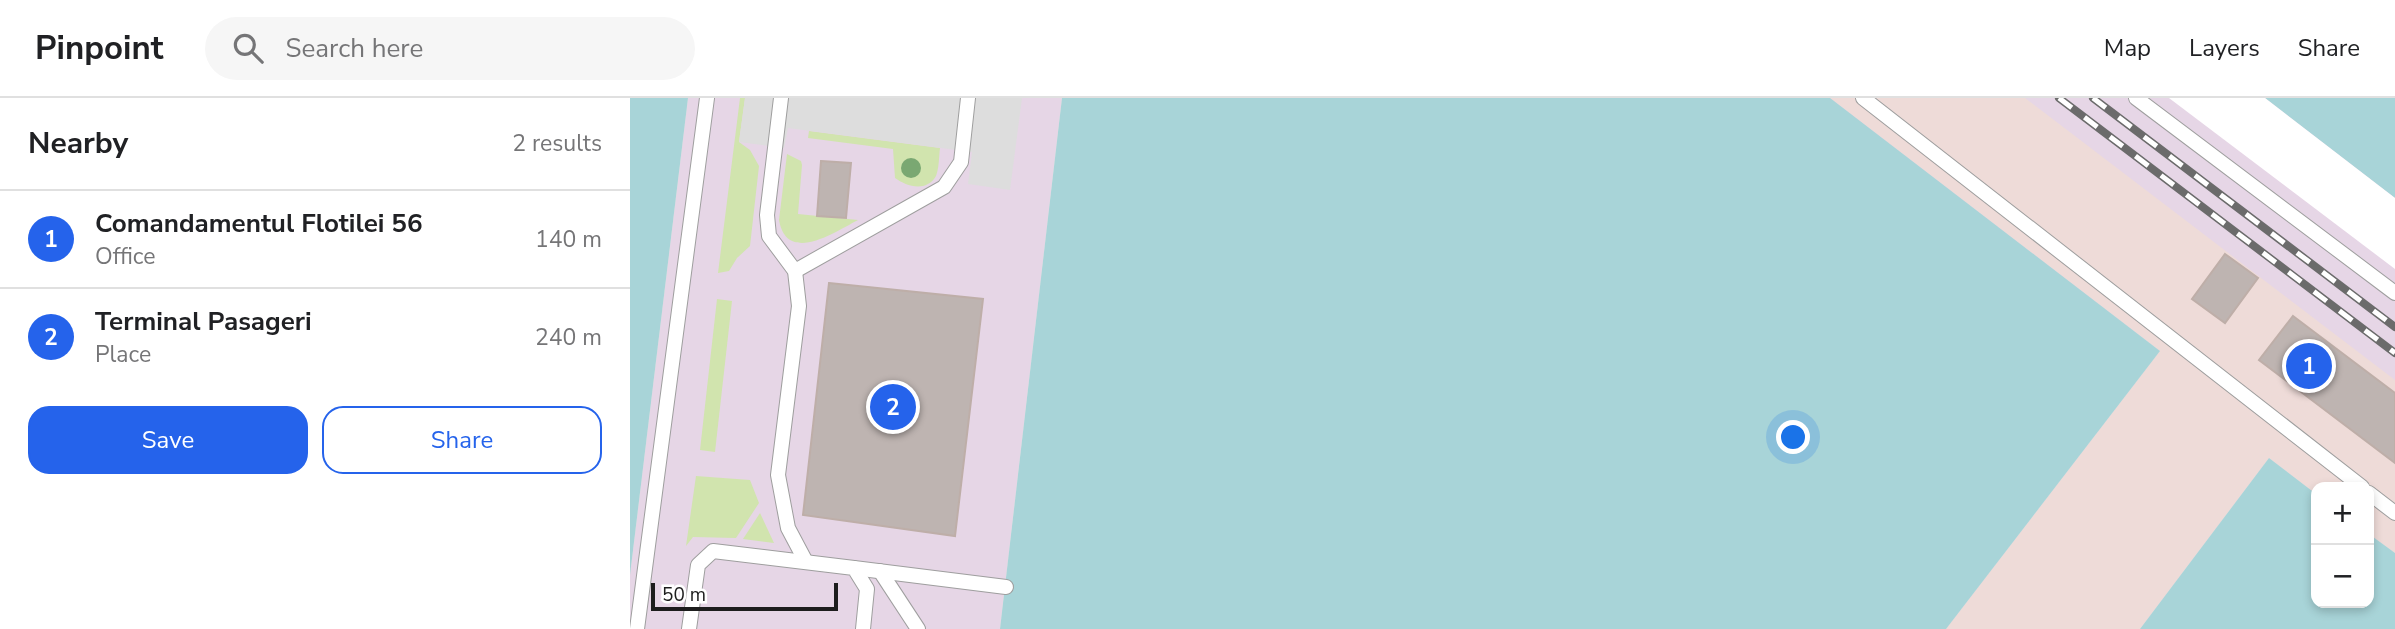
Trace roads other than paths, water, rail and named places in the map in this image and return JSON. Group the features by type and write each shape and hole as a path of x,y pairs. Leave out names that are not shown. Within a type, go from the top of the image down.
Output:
{"lane":[{"path":"637,629 707,98"},
{"path":"781,98 767,215 769,236 795,271 799,306 778,475 788,528 806,562"},
{"path":"795,271 944,187 961,162 968,98"},
{"path":"1863,98 2356,482"},
{"path":"2136,98 2395,293"},
{"path":"2374,497 2395,513"},
{"path":"689,629 698,565 713,551 1006,587"},
{"path":"854,568 867,589 863,629"},
{"path":"880,572 918,629"}],"water":[{"path":"630,98 688,98 630,575"},
{"path":"1062,98 1830,98 2160,351 1946,629 1000,629"},
{"path":"2265,98 2395,98 2395,198"},
{"path":"2269,458 2311,490 2311,608 2374,608 2374,538 2395,553 2395,629 2140,629"}],"railway":[{"path":"2059,98 2395,353"},
{"path":"2093,98 2395,327"}],"place":[{"name":"Comandamentul Flotilei 56","path":"2309,366"},
{"name":"Terminal Pasageri","path":"893,407"}]}
